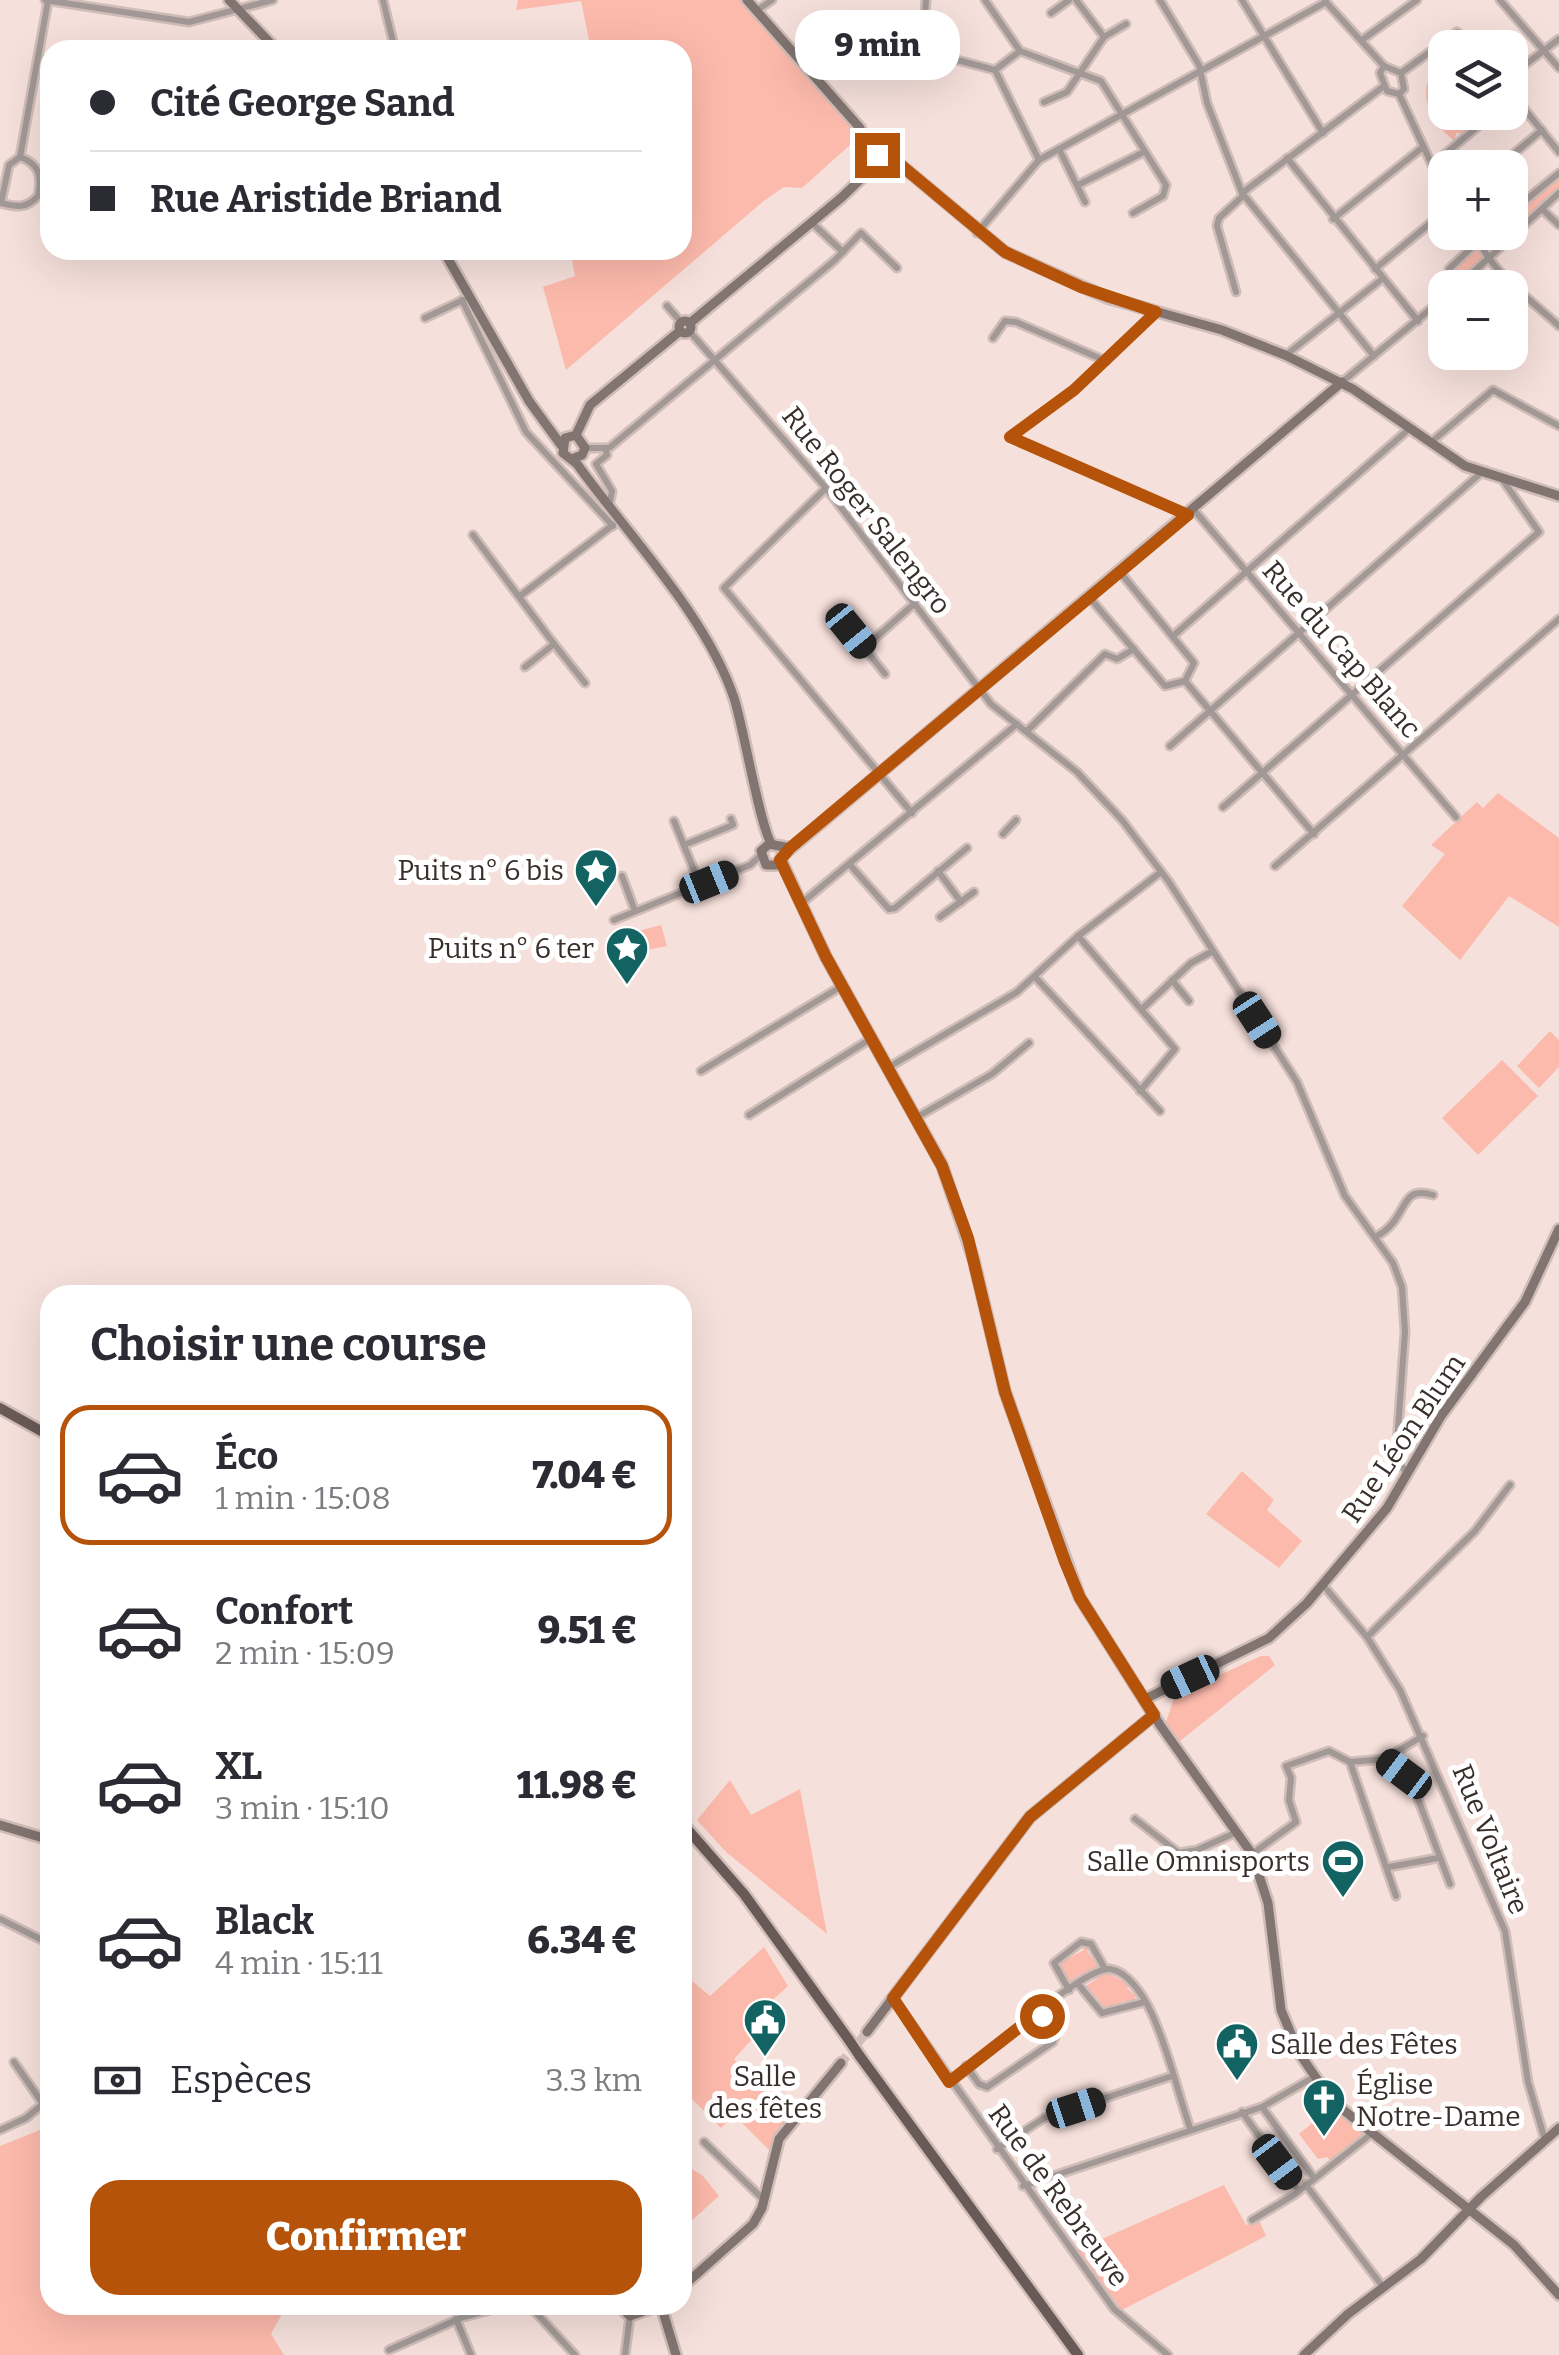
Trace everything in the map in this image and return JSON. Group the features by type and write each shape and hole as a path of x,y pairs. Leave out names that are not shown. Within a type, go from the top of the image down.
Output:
{"main road":[{"path":"0,1408 40,1430"},
{"path":"692,1834 744,1894 1078,2355"}],"street":[{"path":"40,40 47,0 178,22 233,4 273,0"},
{"path":"382,0 392,40"},
{"path":"561,445 573,435 590,405 864,176 871,155 860,128 747,0"},
{"path":"756,11 772,0"},
{"path":"926,0 925,14 956,60 994,70 1039,160"},
{"path":"985,0 1020,51 1101,81 1166,186 1163,196 1133,213"},
{"path":"1052,13 1072,0 1104,38"},
{"path":"1160,0 1200,70 1208,103 1243,194 1374,356"},
{"path":"1242,0 1324,132"},
{"path":"977,234 1039,160 1200,70 1338,0"},
{"path":"1362,40 1417,0"},
{"path":"1500,0 1559,68"},
{"path":"1327,3 1384,66 1401,73"},
{"path":"233,4 267,40"},
{"path":"1044,102 1067,92 1104,38 1126,24"},
{"path":"1528,62 1559,39"},
{"path":"20,157 38,170 38,196 24,206 1,203 9,164 20,157 40,41"},
{"path":"994,70 1020,51"},
{"path":"1401,73 1428,53"},
{"path":"1384,66 1380,72 1384,86 1399,94 1428,158"},
{"path":"1399,94 1404,89 1401,73"},
{"path":"1236,292 1217,226 1219,218 1287,158 1384,86"},
{"path":"1528,114 1559,152"},
{"path":"1450,150 1474,130"},
{"path":"1519,150 1542,130"},
{"path":"1333,219 1422,147"},
{"path":"1059,148 1085,202"},
{"path":"1078,185 1144,152"},
{"path":"871,155 896,161 977,234 1005,252 1069,282 1284,356 1342,382 1430,443 1482,472 1559,496"},
{"path":"1287,158 1418,321"},
{"path":"1528,199 1559,173"},
{"path":"1476,270 1559,193"},
{"path":"1542,210 1559,225"},
{"path":"811,222 843,252"},
{"path":"1375,269 1428,225"},
{"path":"572,456 605,448 715,361 861,233 897,268"},
{"path":"1449,270 1469,250"},
{"path":"1482,250 1488,260 1559,326"},
{"path":"448,260 530,437 572,456 616,524 688,613 722,669 746,740 761,815 774,855 918,1116 961,1214 1005,1392 1080,1598 1154,1715 1252,1854 1268,1903 1281,2008 1290,2036 1332,2100 1470,2208 1531,2261 1559,2294"},
{"path":"1284,356 1382,279"},
{"path":"425,318 465,298"},
{"path":"465,298 616,524"},
{"name":"Rue Roger Salengro","path":"667,306 826,488 979,690 1105,798 1161,872 1296,1082 1346,1196 1395,1267 1406,1311 1396,1457 1407,1474"},
{"path":"1156,312 1074,390 1010,437 1191,512"},
{"path":"614,920 774,855 979,690 1428,312"},
{"path":"993,338 1005,322 1016,322 1106,361"},
{"path":"1430,443 1494,390 1559,426"},
{"path":"541,417 573,435"},
{"path":"1174,636 1410,430"},
{"path":"572,456 573,435"},
{"path":"605,448 606,455 596,464 612,491 608,508"},
{"path":"1170,746 1482,472"},
{"path":"1223,807 1539,532 1502,478"},
{"path":"826,488 724,588 912,813"},
{"name":"Rue du Cap Blanc","path":"1191,512 1456,817"},
{"path":"519,596 616,524"},
{"path":"472,534 585,684"},
{"path":"1090,597 1165,686 1184,681 1194,663 1120,572"},
{"path":"864,647 914,603"},
{"path":"1275,866 1559,619"},
{"path":"851,631 884,674"},
{"path":"525,667 554,644"},
{"path":"1028,730 1106,654 1117,659 1134,648"},
{"path":"1184,681 1314,834"},
{"path":"803,902 851,866 1017,724"},
{"path":"684,845 733,825 731,819"},
{"path":"1004,834 1016,820"},
{"path":"674,821 700,886"},
{"path":"851,866 889,908 895,908 967,848"},
{"path":"938,871 960,902"},
{"path":"890,1066 1007,999 1078,936 1161,872"},
{"path":"622,876 635,911"},
{"path":"940,917 974,892"},
{"path":"1078,936 1175,1049 1140,1090"},
{"path":"1142,1010 1172,980 1213,951"},
{"path":"1036,977 1160,1111"},
{"path":"1172,980 1189,1000"},
{"path":"702,1071 843,986"},
{"path":"749,1115 873,1037"},
{"path":"918,1116 992,1074 1029,1043"},
{"path":"1375,1237 1397,1223 1409,1196 1416,1192 1433,1195"},
{"name":"Rue Léon Blum","path":"1144,1699 1269,1638 1323,1585 1388,1508 1441,1416 1525,1302 1559,1229"},
{"path":"1367,1637 1474,1531 1510,1485"},
{"name":"Rue Voltaire","path":"1323,1585 1367,1637 1400,1690 1505,1930 1528,2082 1545,2140"},
{"path":"866,2032 1030,1817 1154,1715"},
{"path":"1252,1854 1296,1822 1288,1800 1292,1778 1286,1766 1329,1751 1350,1762 1384,1759 1422,1736"},
{"path":"1384,1759 1412,1783 1450,1884"},
{"path":"1350,1762 1390,1868 1396,1896"},
{"path":"1135,1819 1179,1853 1197,1850 1239,1831"},
{"path":"0,1825 40,1837"},
{"path":"1390,1868 1438,1858"},
{"path":"1,1922 40,1940"},
{"path":"1070,1990 1054,1963 1081,1942 1091,1944 1105,1969 1128,1978 1145,2002 1190,2128"},
{"path":"949,2082 1039,2012 1105,1969"},
{"path":"1078,1984 1102,2013 1145,2002"},
{"name":"Rue de Rebreuve","path":"893,1998 949,2082 1114,2309 1168,2355"},
{"path":"966,2066 987,2087 1053,2042 1056,2034 1039,2012"},
{"path":"14,2062 40,2094"},
{"path":"692,2279 746,2233 764,2200 779,2139 840,2063"},
{"path":"997,2149 1044,2118 1172,2076"},
{"path":"1023,2186 1190,2128 1262,2108 1314,2077"},
{"path":"0,2130 40,2105"},
{"path":"1262,2108 1314,2178"},
{"path":"1242,2112 1298,2190"},
{"path":"1304,2355 1421,2259 1470,2208 1559,2128"},
{"path":"1252,2220 1372,2134"},
{"path":"704,2142 764,2200"},
{"path":"1306,2184 1383,2288"},
{"path":"390,2350 474,2315"},
{"path":"538,2315 576,2355"},
{"path":"624,2355 644,2315"},
{"path":"660,2315 676,2355"},
{"path":"456,2320 470,2355"}],"shaded area":[{"path":"518,0 741,0 860,136 802,188 784,187 765,200 566,370 543,287 575,276 572,260 692,260 692,40 589,40 581,1 516,10"},
{"path":"1443,130 1469,130 1456,133 1455,141"},
{"path":"1559,174 1559,191 1528,219 1528,202"},
{"path":"1474,250 1485,261 1473,270 1453,268"},
{"path":"1498,793 1559,838 1559,927 1509,896 1460,960 1402,906 1445,854 1431,845 1477,802 1483,808"},
{"path":"661,925 667,946 642,951 635,932"},
{"path":"1550,1031 1559,1040 1559,1067 1539,1088 1517,1066"},
{"path":"1502,1060 1538,1096 1478,1155 1442,1118"},
{"path":"1242,1471 1274,1500 1267,1510 1302,1541 1279,1568 1206,1514"},
{"path":"1269,1656 1275,1665 1180,1741 1166,1722 1177,1689 1202,1683"},
{"path":"730,1780 751,1815 800,1789 827,1934 726,1852 697,1820"},
{"path":"1082,1946 1090,1948 1087,1951 1096,1963 1100,1962 1100,1968 1068,1985 1071,1982 1058,1970 1059,1963 1084,1950"},
{"path":"764,1947 788,1986 763,2009 770,2020 734,2059 788,2117 770,2151 734,2115 721,2128 692,2099 692,1981 710,1996"},
{"path":"1106,1972 1130,1985 1127,1988 1136,1996 1133,2003 1124,2001 1106,2010 1097,2007 1099,2000 1086,1986"},
{"path":"1339,2112 1366,2137 1332,2163 1327,2157 1318,2159 1299,2134 1322,2115 1330,2122"},
{"path":"40,2130 40,2315 281,2315 271,2334 284,2355 0,2355 0,2146"},
{"path":"1274,2134 1304,2170 1296,2178 1266,2140"},
{"path":"692,2169 702,2175 719,2196 692,2220"},
{"path":"1224,2185 1246,2225 1259,2220 1266,2236 1122,2310 1077,2250"}],"tunnel":[{"path":"841,2063 867,2032"}],"place":[{"name":"Puits n° 6 bis","path":"596,908"},
{"name":"Puits n° 6 ter","path":"627,986"},
{"name":"Salle Omnisports","path":"1343,1899"},
{"name":"Salle des fêtes","path":"765,2058"},
{"name":"Salle des Fêtes","path":"1237,2082"},
{"name":"Église Notre-Dame","path":"1324,2138"}],"route":[{"path":"877,155 896,161 977,234 1005,252 1108,298 1156,312 1074,390 1051,403 1010,437 1188,515 780,860 826,957 922,1122 942,1166 968,1238 1005,1392 1065,1562 1080,1598 1154,1715 1030,1817 893,1998 949,2082 1039,2012 1042,2016"}]}
